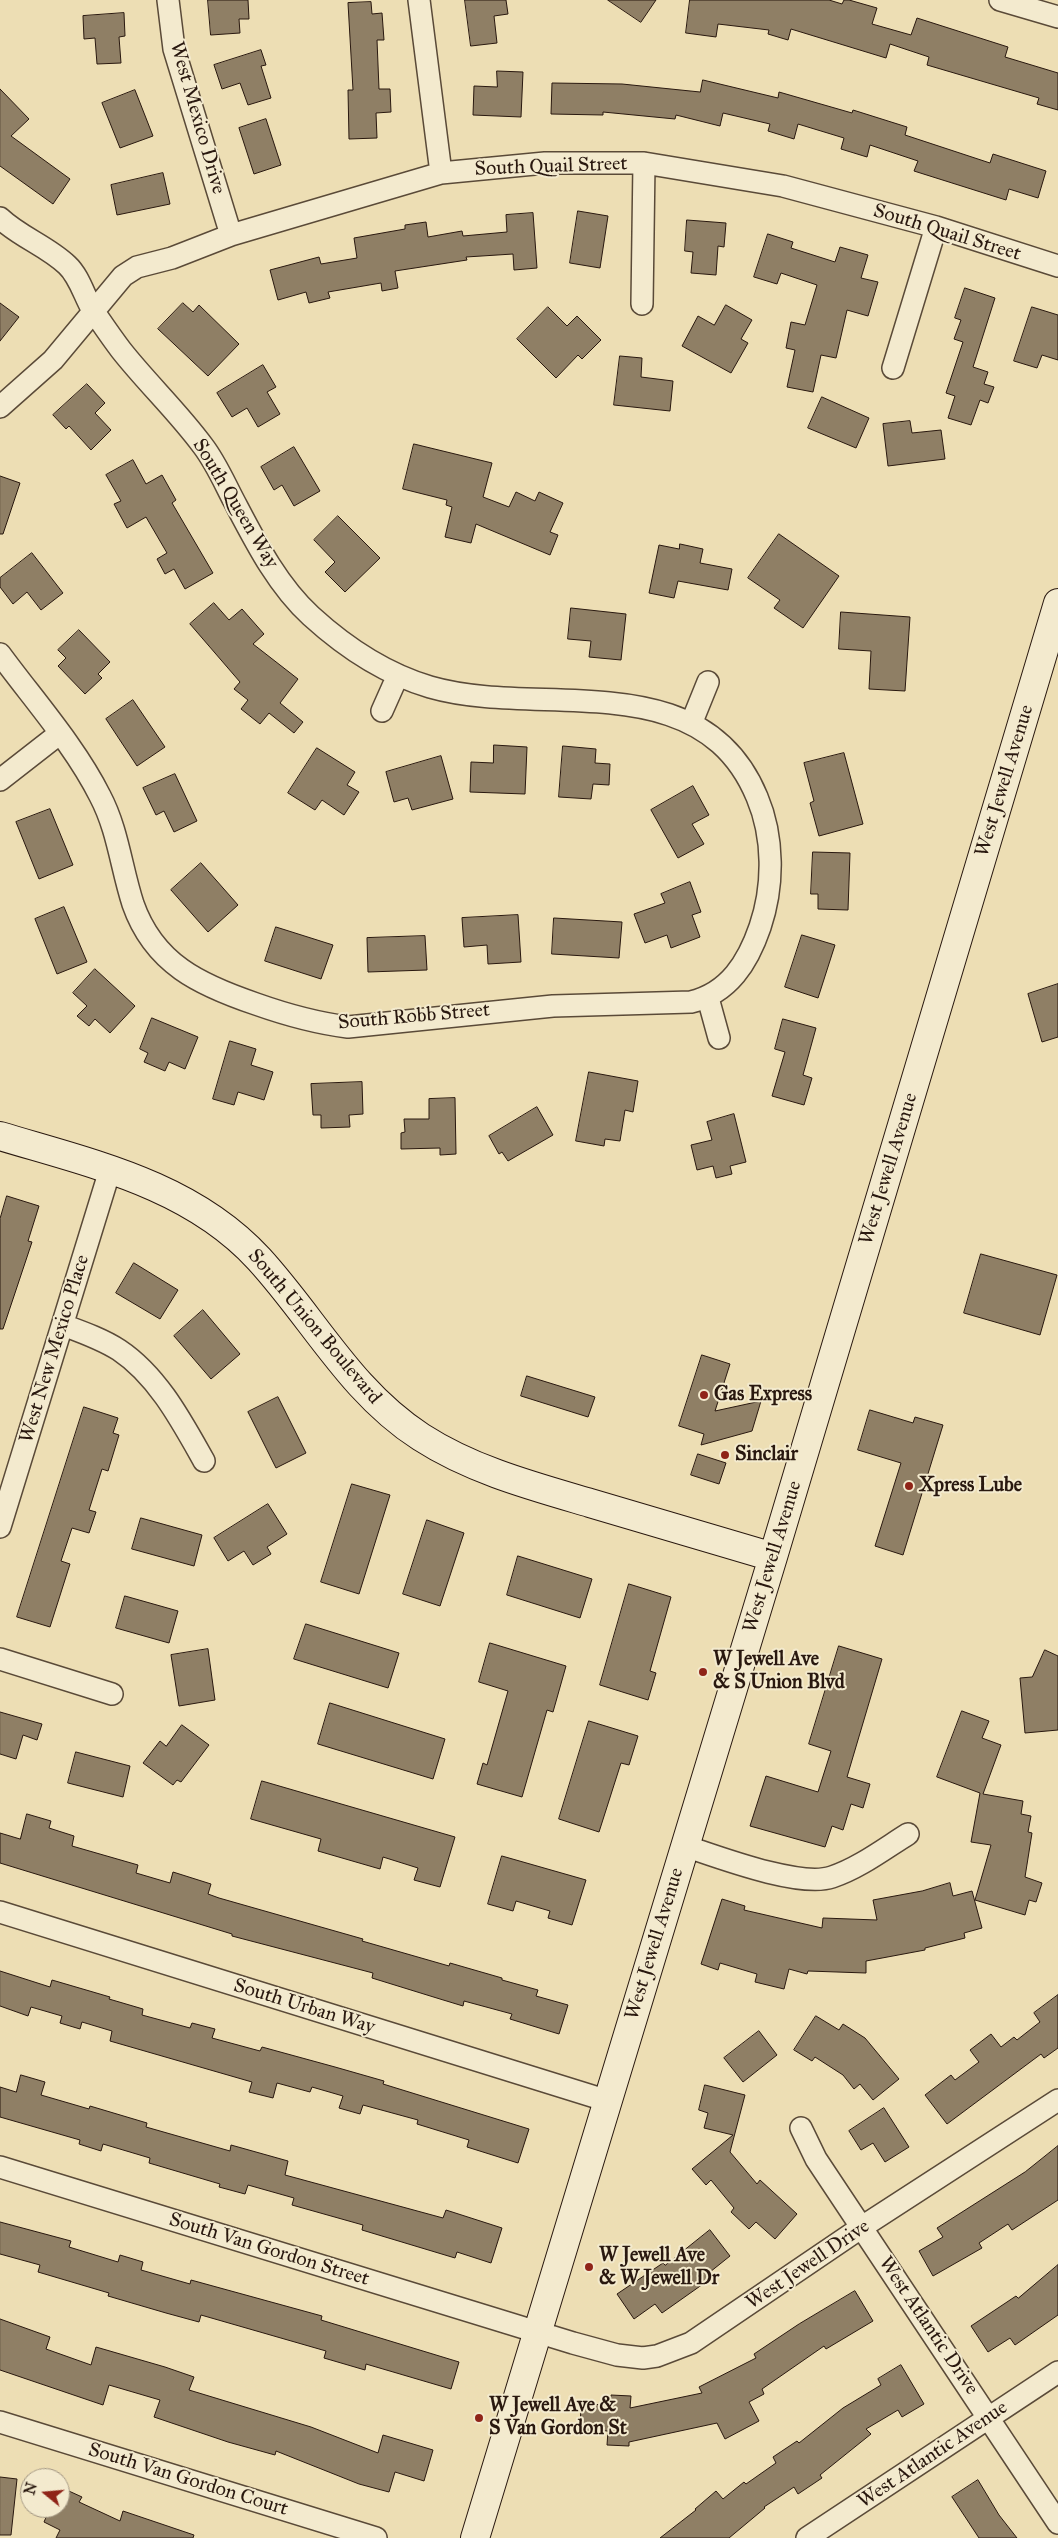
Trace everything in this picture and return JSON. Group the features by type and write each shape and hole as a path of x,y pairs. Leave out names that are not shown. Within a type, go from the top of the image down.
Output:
{"main road":[{"name":"West Jewell Avenue","path":"475,2538 773,1557 1058,603"},
{"name":"South Union Boulevard","path":"0,1136 110,1170 177,1196 207,1214 237,1238 278,1281 364,1390 399,1421 445,1451 478,1466 525,1483 773,1557"}],"street":[{"name":"West Mexico Drive","path":"168,0 174,48 231,235"},
{"path":"419,0 441,173"},
{"path":"1000,0 1058,17"},
{"name":"South Quail Street","path":"0,407 52,360 123,276 137,267 172,258 231,235 441,173 545,163 644,164 783,186 1057,263"},
{"path":"642,304 644,164"},
{"name":"South Queen Way","path":"0,218 70,267 93,310 119,347 204,446 260,549 297,602 310,616 349,646 398,674 430,687 496,698 628,704 654,709 691,724 709,734 726,749 752,784 761,804 770,848"},
{"path":"893,368 936,228"},
{"name":"South Robb Street","path":"0,654 90,778 110,816 134,906 153,943 185,974 225,994 308,1021 348,1027 553,1006 668,1004 708,998 726,986 751,950 758,933 768,894 770,848"},
{"path":"382,711 398,674"},
{"path":"691,724 708,682"},
{"path":"0,780 59,734"},
{"path":"708,998 719,1038"},
{"name":"West New Mexico Place","path":"0,1527 64,1325 110,1170"},
{"path":"64,1325 107,1343 131,1359 157,1386 186,1429 204,1462"},
{"path":"0,1659 112,1694"},
{"path":"684,1846 799,1879 821,1880 846,1871 908,1834"},
{"name":"South Urban Way","path":"0,1912 608,2101"},
{"name":"West Jewell Drive","path":"538,2332 617,2355 643,2358 674,2351 716,2327 862,2227 1058,2100"},
{"name":"West Atlantic Drive","path":"801,2128 816,2159 1058,2523"},
{"name":"South Van Gordon Street","path":"0,2168 538,2332"},
{"name":"West Atlantic Avenue","path":"807,2538 1058,2372"},
{"name":"South Van Gordon Court","path":"0,2422 376,2538"}],"building":[{"path":"208,0 248,0 249,19 239,19 240,33 211,35"},
{"path":"465,0 506,0 508,14 494,16 497,43 471,46"},
{"path":"608,0 656,0 641,22"},
{"path":"690,0 829,0 842,4 844,0 849,0 877,8 872,24 911,35 917,18 1008,47 1005,57 1058,73 1058,110 1037,104 1039,98 927,65 929,57 890,44 886,58 791,29 788,40 768,34 769,30 718,24 716,37 686,33"},
{"path":"371,2 372,14 382,13 384,40 377,40 379,89 390,89 391,112 376,113 377,138 349,139 348,90 353,90 348,3"},
{"path":"124,13 125,36 119,37 121,63 97,64 95,38 84,39 83,16"},
{"path":"261,50 266,65 261,66 271,98 248,105 240,83 222,89 214,65"},
{"path":"497,71 523,72 521,117 473,115 474,86 497,87"},
{"path":"703,80 778,98 779,92 852,113 853,110 907,127 905,135 990,163 993,154 1046,171 1038,198 1009,189 1006,200 914,171 918,161 870,145 867,157 841,149 844,138 798,124 794,139 768,131 770,124 723,113 720,126 676,115 675,119 603,112 603,115 551,114 552,83 622,84 700,92"},
{"path":"0,89 29,119 11,136 70,179 53,204 0,166"},
{"path":"135,90 153,136 120,148 102,103"},
{"path":"266,119 281,165 254,174 239,128"},
{"path":"163,173 170,204 117,215 111,185"},
{"path":"578,211 608,216 600,268 570,263"},
{"path":"533,213 537,268 514,270 513,254 466,257 467,260 395,271 398,288 382,291 381,283 328,292 330,298 309,303 306,292 278,300 270,270 319,257 321,264 357,258 354,238 405,229 405,225 426,222 428,237 462,231 463,236 507,232 506,215"},
{"path":"687,220 726,223 724,247 718,246 716,275 691,273 693,252 685,251"},
{"path":"768,234 793,242 791,248 835,262 840,247 868,255 861,278 878,282 868,316 847,310 836,358 821,355 813,392 787,387 795,350 786,348 791,322 805,325 817,285 781,273 777,284 754,277"},
{"path":"965,288 995,298 973,367 988,372 984,384 994,387 988,403 980,400 971,425 948,418 955,396 946,393 963,342 954,339 961,320 955,318"},
{"path":"0,303 19,317 0,341"},
{"path":"183,303 193,312 199,305 239,344 208,376 158,329"},
{"path":"726,305 752,320 741,339 748,343 731,373 682,346 698,316 714,325"},
{"path":"548,307 567,326 577,316 601,340 582,359 578,355 556,378 517,339"},
{"path":"1032,307 1058,315 1058,360 1042,355 1037,368 1014,361"},
{"path":"620,356 642,358 641,377 673,381 670,411 614,405"},
{"path":"263,365 276,387 267,392 280,414 258,427 247,408 232,417 217,393"},
{"path":"87,384 105,403 95,413 111,430 91,450 69,426 66,429 53,415"},
{"path":"822,397 869,418 856,448 808,428"},
{"path":"910,421 912,433 941,430 945,459 888,466 883,424"},
{"path":"414,444 492,463 483,497 509,507 516,492 535,501 539,492 563,503 550,532 558,535 550,555 476,524 471,543 445,537 452,507 446,505 447,500 403,489"},
{"path":"294,447 320,491 294,506 282,485 274,490 261,467"},
{"path":"133,460 146,484 162,475 176,500 172,503 213,573 185,589 174,569 165,574 157,559 167,553 146,517 127,528 114,504 121,501 106,475"},
{"path":"0,476 20,483 3,534 0,534"},
{"path":"338,516 380,558 345,592 325,572 335,562 314,540"},
{"path":"779,534 839,576 803,628 774,608 780,600 748,578"},
{"path":"680,544 703,549 700,563 732,569 728,590 678,581 674,598 649,593 659,545 679,549"},
{"path":"32,553 63,593 41,610 27,592 13,604 0,587 0,578"},
{"path":"214,603 229,620 242,609 264,634 253,644 298,679 280,703 303,722 294,733 269,713 260,724 241,709 248,700 234,689 240,682 190,624"},
{"path":"571,608 626,614 621,660 589,657 591,641 568,639"},
{"path":"841,612 910,617 905,691 869,689 871,651 839,649"},
{"path":"79,630 110,662 98,674 102,678 85,694 58,666 66,658 58,650"},
{"path":"133,700 165,747 137,766 106,719"},
{"path":"494,745 527,747 525,794 470,792 471,762 493,763"},
{"path":"563,746 596,749 595,763 610,764 609,785 593,784 591,799 559,797"},
{"path":"317,748 355,772 347,785 359,792 344,815 322,800 315,810 288,793"},
{"path":"844,753 863,824 819,836 810,803 814,801 804,763"},
{"path":"441,756 453,799 412,810 408,798 394,802 386,772"},
{"path":"175,774 197,821 174,832 164,811 156,815 143,788"},
{"path":"693,786 709,815 692,824 704,844 678,858 651,810"},
{"path":"50,809 73,865 39,879 16,822"},
{"path":"813,852 850,853 848,910 818,909 818,894 811,894"},
{"path":"201,863 238,905 208,932 171,890"},
{"path":"690,882 701,912 692,915 700,937 671,948 667,935 645,943 634,914 665,903 661,894"},
{"path":"64,907 87,962 57,974 35,919"},
{"path":"518,915 521,962 488,964 487,945 464,947 462,918"},
{"path":"554,918 622,922 619,958 552,954"},
{"path":"276,927 333,945 321,979 265,961"},
{"path":"802,935 835,945 818,998 785,987"},
{"path":"425,936 427,970 368,972 367,938"},
{"path":"95,969 135,1006 110,1033 95,1019 89,1026 77,1016 87,1006 73,993"},
{"path":"1058,984 1058,1037 1042,1042 1028,994"},
{"path":"152,1018 198,1037 185,1069 169,1062 165,1071 144,1062 148,1053 140,1049"},
{"path":"783,1019 816,1028 803,1075 812,1078 804,1105 772,1096 785,1052 775,1049"},
{"path":"230,1041 256,1049 251,1065 273,1072 264,1100 238,1092 234,1105 213,1099"},
{"path":"589,1072 638,1081 633,1112 625,1110 620,1141 605,1139 604,1146 576,1141"},
{"path":"362,1082 363,1114 349,1115 350,1127 321,1128 321,1115 313,1115 311,1084"},
{"path":"455,1098 456,1154 440,1155 440,1148 401,1149 401,1133 405,1132 404,1119 429,1119 429,1099"},
{"path":"537,1107 553,1135 508,1161 502,1152 499,1154 489,1136"},
{"path":"734,1114 746,1162 730,1166 732,1174 716,1178 713,1166 697,1170 691,1145 712,1140 707,1122"},
{"path":"7,1196 39,1206 28,1241 32,1242 3,1329 0,1329 0,1219"},
{"path":"981,1254 1057,1275 1040,1335 964,1313"},
{"path":"134,1263 178,1290 160,1319 116,1293"},
{"path":"203,1310 240,1354 211,1379 174,1336"},
{"name":"Gas Express","path":"702,1355 730,1364 715,1411 761,1401 752,1431 701,1445 704,1434 679,1426"},
{"path":"527,1376 595,1397 588,1417 521,1396"},
{"path":"278,1397 306,1453 276,1468 248,1412"},
{"path":"84,1407 118,1418 113,1433 119,1435 108,1471 102,1469 89,1510 96,1512 89,1533 72,1528 61,1561 70,1564 50,1627 17,1617"},
{"name":"Xpress Lube","path":"870,1410 913,1423 915,1417 943,1425 903,1555 875,1546 901,1463 858,1450"},
{"path":"698,1454 726,1463 719,1484 691,1475"},
{"path":"352,1484 390,1495 359,1594 321,1582"},
{"path":"268,1504 287,1534 267,1547 271,1554 253,1565 244,1551 228,1561 214,1538"},
{"path":"141,1518 202,1535 194,1566 132,1549"},
{"path":"427,1520 464,1533 440,1606 403,1594"},
{"path":"518,1556 592,1579 580,1618 507,1595"},
{"path":"629,1584 671,1597 650,1671 656,1673 648,1700 600,1685"},
{"path":"125,1596 178,1611 169,1643 116,1628"},
{"path":"306,1624 399,1653 388,1688 294,1659"},
{"path":"490,1643 566,1666 553,1712 547,1710 522,1797 477,1784 483,1763 487,1765 508,1691 479,1682"},
{"path":"839,1646 882,1659 847,1777 870,1784 863,1808 851,1804 843,1830 832,1826 825,1847 750,1826 766,1776 818,1792 831,1751 809,1744"},
{"path":"208,1649 215,1700 179,1706 171,1655"},
{"path":"1045,1650 1058,1656 1058,1730 1025,1733 1020,1678 1032,1677"},
{"path":"330,1703 445,1739 433,1779 318,1744"},
{"path":"962,1711 989,1721 982,1738 1001,1745 983,1794 1023,1801 1021,1814 1031,1816 1028,1832 1032,1833 1025,1877 1042,1883 1036,1902 1029,1900 1025,1915 975,1900 991,1845 971,1842 980,1793 937,1777"},
{"path":"0,1712 42,1724 37,1740 23,1735 16,1759 0,1754"},
{"path":"589,1721 638,1736 629,1765 621,1763 599,1832 559,1819"},
{"path":"182,1725 209,1745 181,1782 177,1780 173,1785 143,1763 160,1741 166,1746"},
{"path":"76,1752 130,1766 123,1797 68,1783"},
{"path":"262,1781 455,1837 440,1887 414,1880 418,1868 383,1857 380,1869 318,1851 321,1839 251,1819"},
{"path":"27,1814 51,1821 49,1828 74,1836 72,1846 138,1865 136,1873 170,1883 173,1872 211,1884 208,1894 219,1898 363,1939 362,1941 449,1966 450,1963 538,1990 536,1996 568,2005 559,2034 510,2019 512,2014 464,2001 463,2006 372,1978 373,1973 232,1936 232,1934 0,1863 0,1833 20,1839"},
{"path":"502,1856 586,1880 572,1925 548,1918 550,1911 516,1901 513,1911 488,1904"},
{"path":"950,1883 953,1896 972,1891 982,1928 964,1933 965,1938 925,1948 925,1950 866,1961 866,1973 808,1971 807,1974 789,1969 784,1989 755,1982 757,1974 720,1963 718,1970 701,1964 722,1899 745,1906 744,1910 822,1928 823,1918 877,1920 873,1900 922,1891"},
{"path":"0,1971 50,1987 52,1980 110,1997 109,1999 143,2009 142,2015 190,2028 192,2023 215,2029 212,2038 260,2051 262,2047 384,2081 383,2084 529,2129 518,2163 467,2147 469,2140 417,2124 418,2120 363,2105 360,2114 339,2108 343,2096 312,2087 310,2092 277,2083 273,2098 249,2092 252,2082 110,2041 112,2031 82,2022 80,2029 60,2023 62,2016 31,2007 28,2016 0,2006"},
{"path":"1058,1995 1058,2048 1044,2058 1041,2054 947,2124 925,2095 951,2075 955,2080 979,2062 970,2050 991,2034 1001,2047 1014,2037 1017,2040 1040,2022 1034,2013"},
{"path":"816,2016 839,2030 843,2024 865,2038 899,2079 873,2100 860,2084 854,2089 843,2075 815,2057 812,2061 794,2050"},
{"path":"759,2031 777,2055 743,2082 724,2058"},
{"path":"21,2075 45,2082 41,2095 89,2109 90,2106 147,2123 146,2127 230,2151 231,2145 288,2161 285,2175 443,2218 446,2210 502,2228 491,2263 457,2252 455,2258 362,2230 363,2225 292,2205 294,2198 248,2185 245,2194 219,2187 220,2184 149,2163 150,2158 103,2144 101,2151 79,2144 80,2140 0,2117 0,2087 16,2092"},
{"path":"705,2085 745,2095 730,2152 757,2184 760,2180 797,2214 775,2239 756,2222 749,2229 731,2212 734,2208 711,2180 706,2185 692,2169 733,2135 704,2128 708,2113 699,2110"},
{"path":"884,2108 909,2147 885,2162 873,2143 861,2150 849,2131"},
{"path":"1058,2146 1058,2200 1012,2230 1008,2224 979,2243 982,2248 933,2276 919,2251 943,2237 937,2228 1025,2172"},
{"path":"0,2222 71,2241 69,2247 118,2262 120,2255 143,2262 141,2270 190,2284 191,2280 322,2316 321,2320 459,2362 451,2389 366,2364 365,2370 324,2358 326,2351 201,2315 199,2322 166,2313 108,2296 109,2293 38,2272 40,2265 0,2254"},
{"path":"710,2230 730,2256 710,2272 713,2277 662,2313 655,2304 634,2319 617,2294 663,2263 665,2265"},
{"path":"1058,2265 1058,2315 1015,2345 1010,2338 988,2352 971,2326 1016,2296 1018,2298"},
{"path":"855,2291 873,2321 826,2349 824,2346 762,2389 764,2394 749,2402 759,2421 725,2439 717,2423 629,2442 629,2446 607,2445 608,2431 580,2430 581,2404 610,2405 611,2395 631,2396 630,2408 702,2393 699,2387 756,2358 754,2354 799,2324"},
{"path":"0,2319 50,2337 46,2349 91,2365 96,2347 165,2367 194,2377 189,2390 311,2427 378,2453 383,2435 433,2450 424,2481 395,2472 389,2492 359,2484 276,2451 275,2455 228,2442 154,2417 160,2400 109,2385 103,2405 0,2370"},
{"path":"901,2365 924,2404 902,2417 898,2410 866,2429 871,2434 820,2475 822,2478 798,2494 794,2487 764,2507 729,2538 660,2538 696,2510 716,2491 723,2499 744,2482 746,2484 776,2463 773,2457 797,2441 799,2443 843,2408 881,2385 878,2379"},
{"path":"0,2477 17,2479 11,2535 0,2535"},
{"path":"978,2480 999,2515 1017,2538 979,2538 952,2497"},
{"path":"70,2492 82,2497 79,2502 120,2521 123,2511 194,2535 193,2538 56,2538 60,2530 44,2522 46,2518 70,2518"}],"place":[{"name":"Gas Express","path":"704,1395"},
{"name":"Sinclair","path":"725,1455"},
{"name":"Xpress Lube","path":"909,1486"},
{"name":"W Jewell Ave & S Union Blvd","path":"703,1672"},
{"name":"W Jewell Ave & W Jewell Dr","path":"589,2267"},
{"name":"W Jewell Ave & S Van Gordon St","path":"479,2418"}]}
